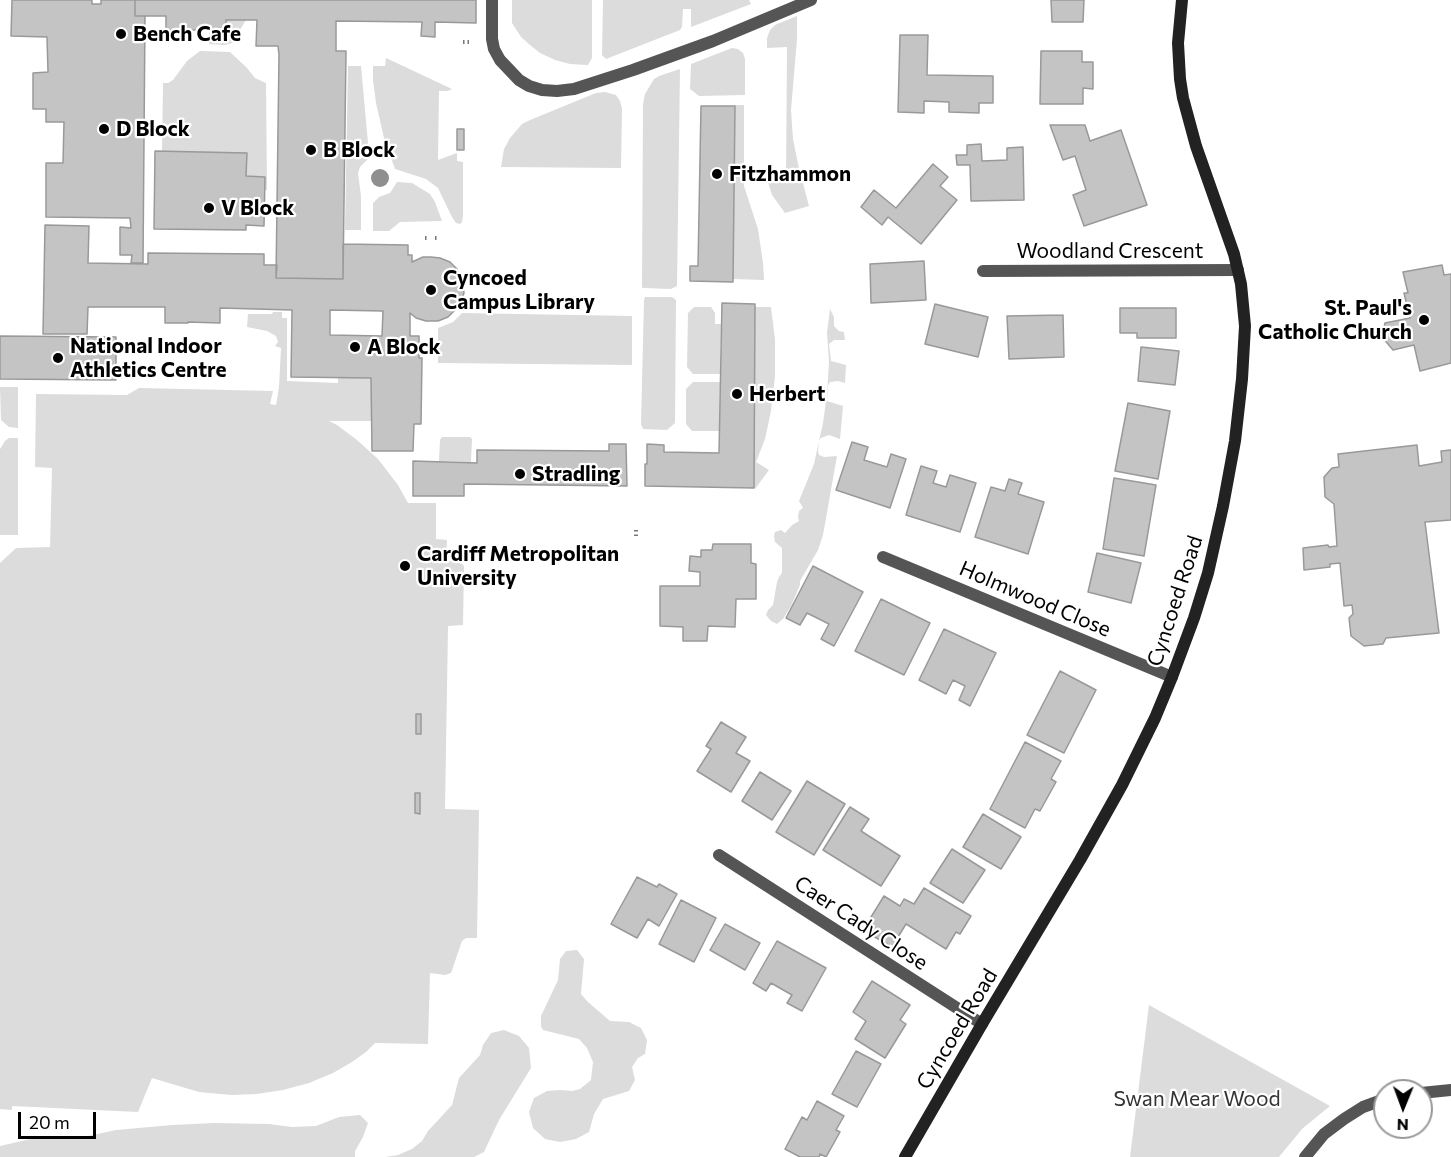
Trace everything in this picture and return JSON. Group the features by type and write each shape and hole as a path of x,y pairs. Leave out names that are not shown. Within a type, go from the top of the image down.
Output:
{"street":[{"path":"492,0 492,39 500,60 519,80 529,86 557,91 574,90 633,70 713,41 811,0"},
{"name":"Cyncoed Road","path":"905,1157 1103,819 1146,737 1172,677 1203,593 1231,466 1245,326 1238,270 1196,146 1183,98 1178,43 1182,0"},
{"name":"Woodland Crescent","path":"983,271 1238,270"},
{"name":"Holmwood Close","path":"883,557 1172,677"},
{"name":"Caer Cady Close","path":"719,855 982,1024"},
{"path":"1433,1092 1451,1090"},
{"path":"1305,1157 1324,1134 1363,1107 1373,1103"}],"path":[{"path":"463,42 472,42"},
{"path":"636,530 636,538"}],"green space":[{"path":"512,0 592,0 592,58 588,65 555,60 530,45 521,37 512,23"},
{"path":"603,0 749,0 751,4 691,27 691,9 683,9 680,30 606,59 602,55"},
{"path":"797,16 791,110 793,139 809,206 785,213 772,195 768,182 786,180 787,47 767,48 767,38 775,25"},
{"path":"226,20 246,20 232,43 209,44 209,30 226,30"},
{"path":"732,48 743,53 745,59 745,95 699,96 690,89 691,64"},
{"path":"200,51 230,52 255,78 266,83 267,190 265,190 264,177 246,176 246,153 162,152 163,83 173,80 187,61"},
{"path":"386,58 452,89 439,91 438,160 457,153 457,161 463,162 463,216 460,224 456,223 452,217 438,188 426,179 395,169 384,138 373,80 373,66 385,66"},
{"path":"348,66 361,66 369,154 358,173 361,230 345,230"},
{"path":"680,69 677,286 671,289 643,288 643,104 645,94 654,79"},
{"path":"605,92 616,95 622,108 621,168 501,167 504,149 522,124 596,93"},
{"path":"735,105 744,105 744,186 758,229 764,280 733,279"},
{"path":"397,182 412,183 430,194 442,221 400,222 389,231 373,231 373,203 379,197 390,193"},
{"path":"645,297 672,297 676,300 675,423 667,430 643,429 641,424"},
{"path":"694,307 711,307 715,313 715,324 721,324 720,374 693,374 687,367 688,313"},
{"path":"755,307 771,307 775,339 775,376 765,439 756,462 769,470 755,489 754,488"},
{"path":"830,309 834,317 834,326 844,332 845,340 834,340 829,344 831,361 846,365 845,383 838,381 830,382 828,385 827,401 843,406 840,439 829,435 819,441 827,394 829,361 827,333"},
{"path":"282,312 282,318 287,318 287,381 338,383 338,378 371,378 371,421 329,421 357,440 378,459 398,485 408,503 436,503 436,539 447,540 446,561 460,562 464,566 463,625 448,626 445,809 479,810 477,938 466,938 462,941 451,973 445,975 430,973 428,1044 375,1043 352,1062 333,1073 309,1083 257,1094 231,1095 199,1092 152,1078 138,1112 12,1106 12,1110 0,1109 0,563 16,548 50,547 52,468 35,467 36,394 127,395 139,388 273,391 270,404 276,405 281,348 275,346 278,342 276,336 267,331 247,327 248,314 272,314"},
{"path":"462,313 632,316 632,365 438,363 438,328 453,322"},
{"path":"693,382 720,382 719,431 692,431 686,424 686,389"},
{"path":"0,387 18,387 18,428 9,427 1,420"},
{"path":"442,437 470,437 472,439 471,462 439,461"},
{"path":"9,438 18,438 18,535 0,535 0,449"},
{"path":"819,441 819,455 837,456 823,535 818,550 800,581 791,606 777,624 766,615 773,605 777,582 782,573 782,548 775,542 774,536 775,532 781,530 785,533 799,521 799,511 803,508 799,501 814,464"},
{"path":"577,950 584,959 581,994 610,1021 629,1022 641,1028 647,1040 645,1054 638,1058 632,1067 635,1080 629,1091 603,1099 594,1114 589,1132 576,1139 560,1142 545,1139 533,1128 529,1112 534,1098 547,1091 580,1089 591,1080 593,1062 587,1048 579,1039 543,1030 541,1026 541,1016 558,980 560,959 566,951"},
{"name":"Swan Mear Wood","path":"1149,1005 1330,1106 1302,1129 1279,1157 1130,1157"},
{"path":"504,1030 519,1036 529,1048 531,1068 499,1120 484,1152 474,1157 385,1157 412,1149 422,1141 452,1105 459,1078 480,1055 491,1033"},
{"path":"360,1115 368,1123 355,1151 355,1157 0,1157 0,1146 35,1138 74,1139 116,1130 214,1123 316,1126 339,1117"}],"building":[{"name":"D Block","path":"12,0 92,0 92,4 101,4 101,0 135,0 135,16 145,16 143,263 131,263 132,255 120,255 120,227 131,228 130,218 46,217 46,163 63,163 64,122 46,122 46,109 33,109 33,73 48,72 47,37 11,36"},
{"name":"B Block","path":"135,0 476,0 476,23 435,22 435,37 421,36 422,22 336,21 336,51 346,51 343,279 276,278 278,46 256,46 257,20 226,20 226,30 166,30 166,16 135,16"},
{"path":"1051,0 1084,0 1083,22 1052,22"},
{"path":"900,35 928,35 927,75 993,76 993,103 979,103 979,113 949,112 949,102 924,101 924,113 898,112"},
{"path":"1041,51 1082,51 1082,62 1093,62 1093,89 1083,88 1083,104 1040,104"},
{"name":"Fitzhammon","path":"701,106 735,106 733,282 690,281 690,266 698,266"},
{"path":"1050,125 1085,125 1090,141 1121,130 1147,205 1084,226 1073,195 1086,190 1075,156 1063,160"},
{"path":"457,129 464,129 464,150 457,150"},
{"path":"981,144 982,161 1007,160 1007,148 1023,147 1024,200 971,201 970,165 957,165 956,155 967,155 967,145"},
{"name":"V Block","path":"155,151 247,153 246,176 265,177 264,226 246,225 246,230 154,229"},
{"path":"933,164 948,177 940,186 957,200 921,244 888,217 882,225 861,207 874,190 896,208"},
{"name":"A Block","path":"45,225 89,226 88,263 148,264 148,253 264,254 264,265 277,265 276,278 343,279 343,244 408,245 408,255 412,255 412,262 423,257 431,257 450,262 457,269 464,293 455,310 448,317 438,321 426,321 410,313 410,336 419,336 419,358 422,358 421,424 414,424 413,451 372,451 371,378 291,377 292,310 220,308 220,323 165,323 165,307 88,307 87,334 43,334","holes":["330,310 383,311 382,336 330,335"]},
{"path":"924,261 926,300 871,303 870,264"},
{"name":"St. Paul's Catholic Church","path":"1442,265 1444,275 1451,274 1451,363 1420,371 1414,345 1393,350 1382,337 1385,323 1410,318 1404,293 1408,293 1403,272"},
{"name":"Herbert","path":"722,303 755,304 754,488 645,486 647,444 664,445 664,452 719,453"},
{"path":"935,304 988,317 978,357 925,344"},
{"path":"1120,308 1176,308 1176,338 1137,338 1137,333 1120,333"},
{"path":"1063,315 1064,357 1009,359 1007,316"},
{"name":"National Indoor Athletics Centre","path":"0,336 116,337 116,380 0,379"},
{"path":"1141,347 1179,351 1175,385 1138,381"},
{"path":"1128,403 1170,411 1158,479 1115,471"},
{"path":"852,442 868,447 864,460 887,467 891,454 906,459 890,508 836,490"},
{"name":"Stradling","path":"609,444 626,444 627,486 464,484 464,496 413,496 413,461 477,463 477,450 609,451"},
{"path":"1417,445 1419,466 1442,462 1441,451 1451,450 1451,520 1425,522 1439,633 1386,638 1383,644 1364,646 1351,636 1349,618 1353,614 1352,605 1344,606 1340,563 1330,564 1330,567 1304,570 1303,548 1337,546 1334,504 1325,497 1324,477 1332,468 1339,467 1338,454"},
{"path":"921,466 937,471 933,483 946,487 950,475 976,483 960,532 906,515"},
{"path":"1114,478 1156,485 1144,556 1103,549"},
{"path":"1009,479 1022,483 1018,494 1044,502 1028,554 975,537 991,487 1005,491"},
{"path":"713,544 751,544 751,563 756,564 756,599 736,599 735,627 708,626 707,641 683,641 683,627 660,626 660,586 700,586 700,572 689,571 690,556 701,557 701,550 712,550"},
{"path":"1097,553 1141,563 1131,603 1088,592"},
{"path":"813,566 863,592 834,646 821,639 829,624 807,613 800,625 786,618"},
{"path":"881,599 930,623 904,675 855,651"},
{"path":"944,629 996,653 970,706 959,700 965,686 953,680 946,694 919,680"},
{"path":"1060,671 1096,690 1064,753 1027,735"},
{"path":"416,714 421,714 421,734 416,734"},
{"path":"721,722 746,737 736,753 750,761 731,792 697,771 711,749 706,746"},
{"path":"1025,742 1061,761 1051,779 1056,782 1040,811 1035,809 1025,828 990,809"},
{"path":"760,772 791,791 772,820 742,801"},
{"path":"807,781 845,804 814,855 776,832"},
{"path":"415,793 420,793 420,814 415,813"},
{"path":"850,807 869,819 861,831 900,856 881,886 823,850"},
{"path":"983,814 1021,837 1001,869 963,847"},
{"path":"952,849 985,870 963,903 930,883"},
{"path":"637,877 657,887 659,884 677,894 659,926 648,919 637,938 611,924"},
{"path":"924,888 971,916 960,934 956,932 946,949 906,924 892,947 863,930 884,896 900,906 904,899 914,904"},
{"path":"681,900 716,918 694,962 659,944"},
{"path":"725,924 760,943 745,970 710,950"},
{"path":"777,941 826,968 802,1011 787,1003 792,995 771,983 766,991 753,983"},
{"path":"872,981 910,1005 900,1020 906,1024 885,1058 855,1039 866,1021 853,1012"},
{"path":"856,1051 881,1064 857,1107 832,1094"},
{"path":"817,1101 844,1116 836,1130 840,1132 826,1157 820,1154 819,1157 800,1157 785,1149 802,1117 807,1120"}],"place":[{"name":"Bench Cafe","path":"121,34"},
{"name":"D Block","path":"104,129"},
{"name":"B Block","path":"311,150"},
{"name":"Fitzhammon","path":"717,174"},
{"name":"V Block","path":"209,208"},
{"name":"Cyncoed Campus Library","path":"431,290"},
{"name":"St. Paul's Catholic Church","path":"1424,320"},
{"name":"A Block","path":"355,347"},
{"name":"National Indoor Athletics Centre","path":"58,358"},
{"name":"Herbert","path":"737,394"},
{"name":"Stradling","path":"520,474"},
{"name":"Cardiff Metropolitan University","path":"405,566"}]}
